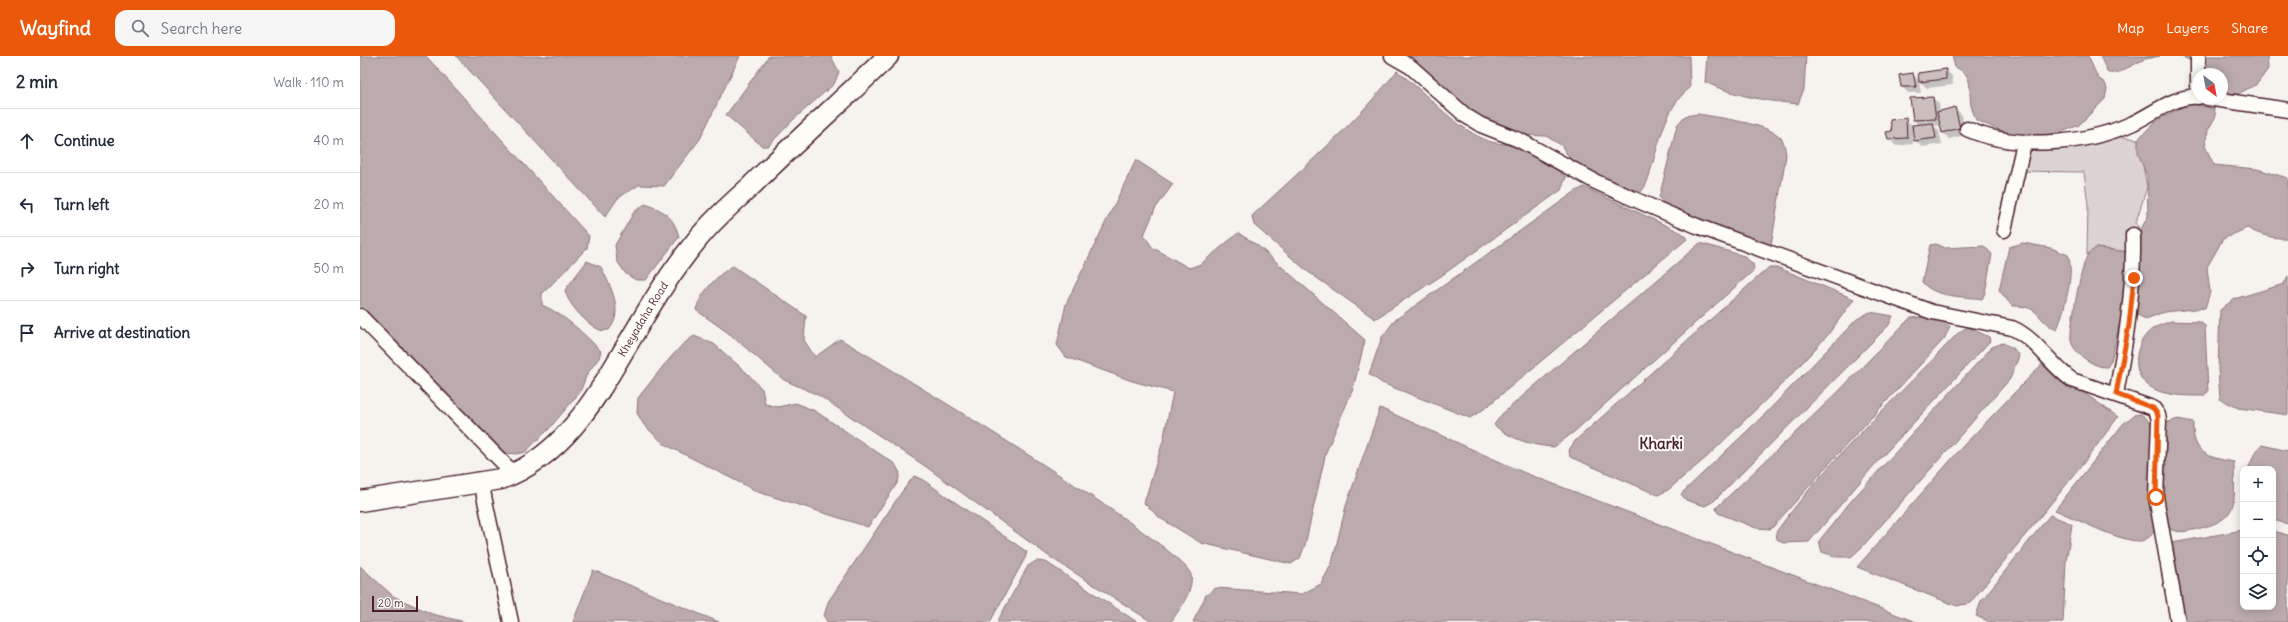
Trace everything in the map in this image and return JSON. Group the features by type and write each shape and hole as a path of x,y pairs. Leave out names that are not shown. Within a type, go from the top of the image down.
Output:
{"main road":[{"name":"Kheyadaha Road","path":"360,501 501,479 522,471 550,448 585,413 607,381 636,330 693,245 790,147 888,56"}],"street":[{"path":"1392,56 1417,71 1466,116 1481,125 1535,148 1596,182 1697,226 1932,312 2012,328 2023,333 2034,342 2063,374 2072,380 2153,408 2158,415 2156,497 2178,622"},
{"path":"2198,56 2198,68"},
{"path":"1967,129 1984,137 2024,143 2065,141 2115,131 2132,124 2178,99 2192,98"},
{"path":"2228,101 2288,110"},
{"path":"2004,230 2024,143"},
{"path":"2116,394 2129,325 2134,278 2134,235"},
{"path":"360,316 514,474"},
{"path":"481,482 511,622"}],"shaded area":[{"path":"360,56 426,56 589,236 587,248 542,294 542,305 566,319 580,331 601,351 599,358 587,374 580,392 548,430 525,452 516,454 505,453 389,340 360,305"},
{"path":"456,56 740,56 700,139 664,186 639,185 618,198 605,217"},
{"path":"769,56 831,56 839,72 834,84 794,119 768,146 762,146 726,115"},
{"path":"1402,56 1689,56 1690,88 1682,95 1670,112 1662,132 1648,180 1638,195 1575,166 1561,145 1546,136 1521,135 1481,120"},
{"path":"1707,56 1806,56 1804,89 1798,104 1750,97 1727,91 1705,82"},
{"path":"1952,56 2088,56 2098,78 2105,83 2107,89 2105,99 2079,125 2062,132 2042,136 2024,136 2004,132 1976,120 1972,111 1968,78 1966,74 1955,67"},
{"path":"2100,56 2160,56 2145,59 2117,73 2108,73"},
{"path":"2179,56 2267,56 2268,69 2257,84 2232,97 2228,92 2228,68 2205,68"},
{"path":"1397,71 1451,118 1474,134 1489,141 1510,145 1520,149 1534,156 1566,177 1561,190 1441,276 1375,319 1307,271 1254,225 1252,216 1309,164 1363,110"},
{"path":"2190,103 2214,109 2216,116 2208,130 2205,146 2214,165 2257,169 2288,178 2288,238 2267,236 2247,228 2223,239 2207,267 2210,292 2205,308 2164,312 2146,319 2137,315 2134,304 2140,249 2140,231 2148,216 2147,176 2138,153 2138,139 2156,121"},
{"path":"1698,114 1755,125 1775,133 1781,138 1785,146 1786,155 1771,245 1758,245 1677,214 1659,198 1677,125 1685,116"},
{"path":"2108,135 2138,139 2147,187 2136,222 2140,231 2140,249 2129,252 2096,248 2087,255 2088,205 2084,172 2017,171 2024,143"},
{"path":"1136,160 1173,184 1155,209 1144,235 1152,247 1189,268 1201,264 1238,233 1257,245 1365,340 1353,389 1326,452 1305,545 1300,558 1291,564 1201,543 1160,518 1144,503 1163,441 1173,392 1132,381 1066,357 1057,345 1066,304"},
{"path":"1584,187 1682,233 1687,239 1484,409 1470,418 1382,383 1369,374 1382,337 1395,320 1576,191"},
{"path":"645,204 658,209 667,215 674,224 679,237 646,280 636,280 626,274 617,261 615,245 634,212"},
{"path":"1700,243 1744,256 1753,264 1754,270 1574,432 1554,447 1522,441 1507,434 1494,425 1502,414"},
{"path":"2023,243 2051,248 2068,255 2070,272 2068,292 2057,330 2050,327 2029,308 2012,306 1999,290 2009,247"},
{"path":"1936,244 1944,248 1984,246 1992,254 1985,293 1982,299 1942,294 1934,291 1922,282 1930,245"},
{"path":"2096,248 2129,252 2125,300 2111,361 2107,367 2102,367 2091,363 2076,351 2071,341 2074,312 2082,272 2088,255"},
{"path":"587,261 601,267 612,290 616,307 616,315 614,323 609,330 601,330 584,319 569,301 565,290"},
{"path":"733,266 806,316 804,340 815,357 840,339 969,417 1030,456 1140,530 1176,558 1191,575 1191,581 1185,600 1171,622 1152,622 1050,557 925,466 818,395 784,380 727,332 696,310 701,297 710,285 727,269"},
{"path":"1768,268 1779,268 1854,299 1827,336 1787,379 1708,456 1668,490 1658,495 1570,457 1569,450 1575,441"},
{"path":"2288,276 2288,415 2238,408 2220,399 2218,369 2220,310 2234,299 2284,284"},
{"path":"1870,312 1893,316 1889,325 1714,501 1705,506 1686,500 1681,494 1766,413 1857,319"},
{"path":"1928,317 1945,321 1950,327 1944,339 1771,529 1756,528 1718,513 1716,508 1836,394 1910,318"},
{"path":"2171,321 2200,322 2205,326 2208,392 2203,396 2175,395 2161,392 2149,386 2139,373 2137,356 2142,340 2154,328"},
{"path":"1968,327 1989,337 1990,341 1876,463 1809,542 1783,543 1777,539 1776,532 1818,479 1864,429 1959,332"},
{"path":"694,336 714,344 747,373 762,389 765,404 778,407 796,403 815,411 895,464 900,473 898,482 868,527 758,492 664,444 644,425 637,413 638,398 682,345"},
{"path":"2003,343 2014,349 2019,356 2010,379 1862,547 1851,557 1838,557 1822,552 1819,541 1851,501 1992,347"},
{"path":"2048,358 2080,390 2118,417 2079,469 1970,603 1957,606 1857,567 1963,446"},
{"path":"1380,408 1525,473 1916,622 1193,622 1206,595 1216,588 1302,594 1321,584 1332,563 1346,506"},
{"path":"2141,414 2151,423 2152,431 2151,491 2156,527 2152,535 2141,541 2129,540 2108,533 2055,510 2123,424 2134,415"},
{"path":"2178,419 2193,422 2195,441 2203,452 2216,458 2234,462 2235,488 2232,506 2228,514 2222,520 2212,525 2180,532 2169,529 2165,526 2162,514 2163,427 2166,423"},
{"path":"2262,445 2288,451 2288,524 2276,521 2276,466 2249,466 2256,450"},
{"path":"914,476 923,480 1027,552 990,622 827,622 824,616 828,602"},
{"path":"2050,515 2072,524 2066,562 2063,622 1990,622 1976,616 1981,601"},
{"path":"2240,531 2240,610 2276,610 2276,532 2288,535 2288,622 2185,622 2172,543"},
{"path":"1036,561 1046,562 1137,622 997,622 1028,566"},
{"path":"360,566 393,596 432,614 465,622 360,622"},
{"path":"593,570 719,622 573,622"}],"building":[{"path":"1946,69 1946,79 1919,82 1918,73"},
{"path":"1913,73 1916,87 1901,87 1899,75"},
{"path":"1933,97 1936,119 1913,120 1910,98"},
{"path":"1955,107 1960,128 1942,133 1937,112"},
{"path":"1906,118 1907,138 1888,139 1886,132 1892,131 1890,120"},
{"path":"1933,123 1936,138 1914,141 1912,125"}],"district":[{"name":"Kharki","path":"1661,444"}],"route":[{"path":"2134,278 2129,325 2116,394 2153,408 2158,415 2156,497"}]}
